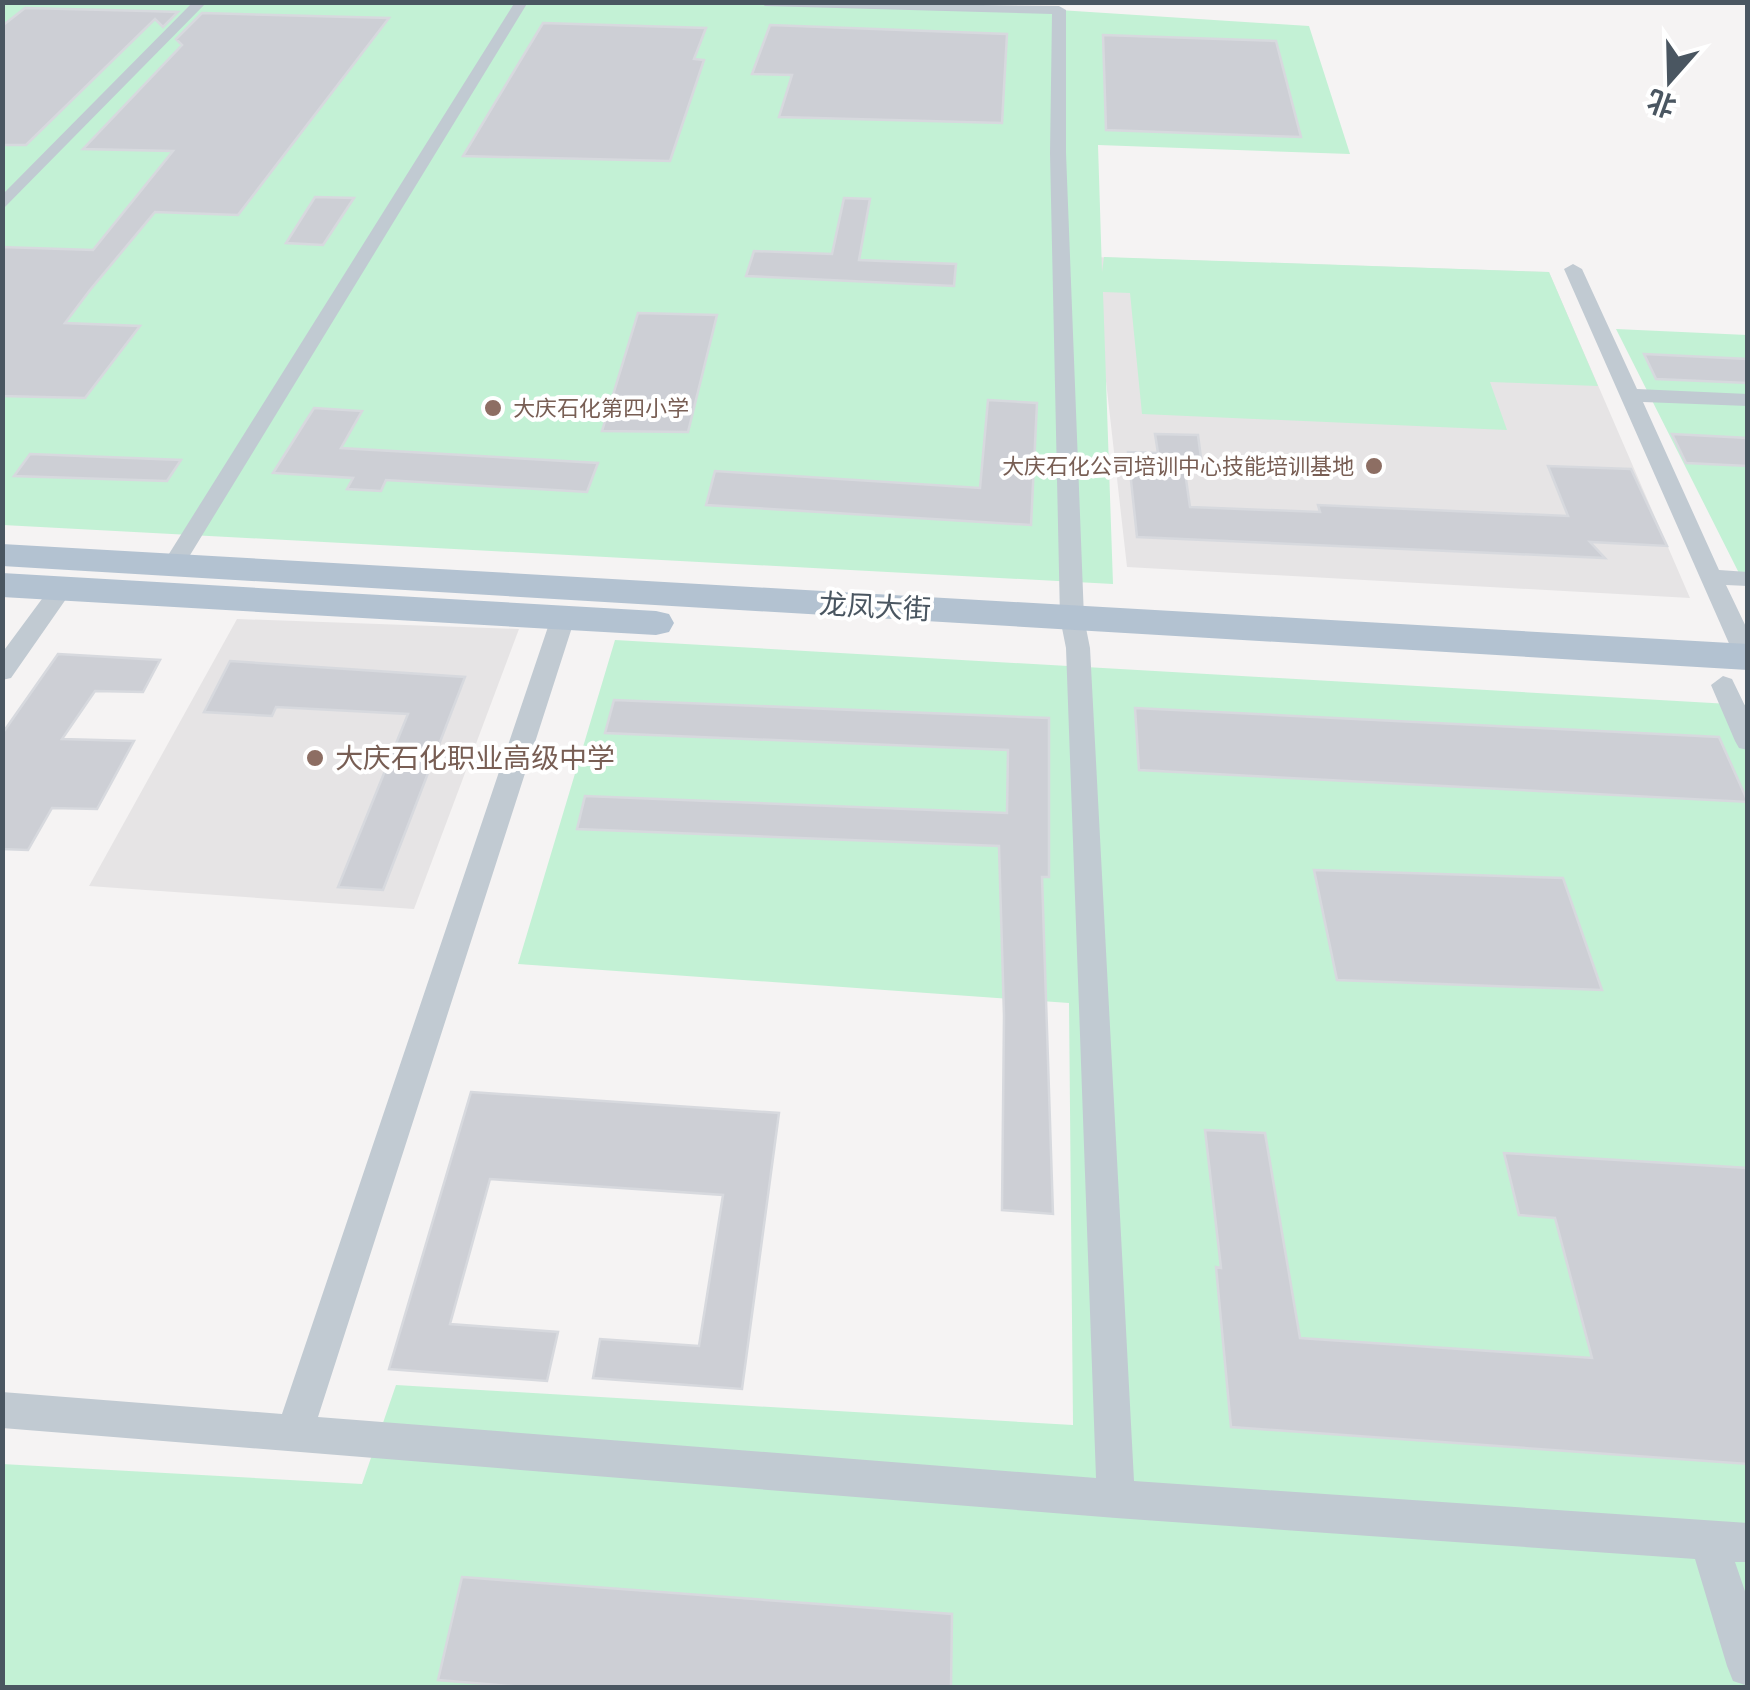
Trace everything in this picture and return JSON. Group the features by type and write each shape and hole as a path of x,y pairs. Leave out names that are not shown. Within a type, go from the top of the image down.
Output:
{"main road":[{"name":"龙凤大街","path":"2,555 1075,633 1735,686"},
{"name":"龙凤大街","path":"2,585 564,618 1747,657"}],"street":[{"path":"2,206 201,2"},
{"path":"173,565 522,2"},
{"path":"766,2 1059,10 1058,153 1075,633 1116,1499"},
{"path":"1573,269 1747,657"},
{"path":"1630,394 1748,400"},
{"path":"1712,577 1748,579"},
{"path":"2,672 61,589"},
{"path":"294,1434 564,618"},
{"path":"1735,686 1748,741"},
{"path":"2,1410 1116,1499 1728,1542 1748,1666"}],"shaded area":[{"name":"大庆石化公司培训中心技能培训基地","path":"1092,257 1549,272 1690,598 1127,567"},
{"name":"大庆石化职业高级中学","path":"237,619 519,629 414,909 89,886"}],"green space":[{"path":"2,3 765,3 1059,10 1309,26 1350,154 1098,145 1102,272 1104,257 1549,272 1598,386 1490,382 1507,430 1142,414 1130,293 1103,292 1113,584 3,525"},
{"path":"1616,329 1747,335 1747,589"},
{"path":"615,640 1747,705 1747,1687 3,1687 2,1464 362,1484 396,1385 1073,1425 1069,1003 518,964"}],"building":[{"path":"25,8 178,12 163,27 155,19 26,145 2,145 2,26"},
{"path":"202,13 389,18 238,215 155,212 90,290 65,323 140,326 85,398 2,396 2,247 93,250 173,151 83,149 182,45 176,39"},
{"path":"543,23 706,28 694,59 704,60 670,161 463,156"},
{"path":"770,25 1007,34 1002,123 779,117 792,75 752,74"},
{"path":"1103,35 1276,41 1301,137 1106,130"},
{"path":"315,197 354,198 323,245 286,243"},
{"path":"844,198 870,199 859,260 956,264 954,286 746,276 754,251 832,254"},
{"path":"638,313 717,315 688,432 602,431"},
{"path":"1644,354 1748,359 1748,383 1656,379"},
{"path":"988,400 1037,403 1031,525 706,505 715,471 980,488"},
{"path":"314,408 362,411 341,448 598,463 587,492 386,480 381,491 347,489 353,478 273,473"},
{"path":"1155,434 1198,435 1201,458 1183,458 1190,507 1320,512 1318,505 1568,516 1548,466 1631,469 1667,546 1590,542 1605,558 1137,537 1128,452 1158,453"},
{"path":"1672,434 1748,438 1748,466 1686,463"},
{"path":"30,454 181,460 167,481 14,476"},
{"path":"58,654 160,660 143,692 95,691 62,739 134,741 97,809 52,808 28,850 2,849 2,734"},
{"path":"230,661 465,677 383,890 338,887 408,714 276,707 272,716 204,712"},
{"path":"614,700 1049,718 1049,877 1042,877 1053,1214 1002,1210 1004,1016 999,846 577,829 585,796 1007,813 1008,750 605,733"},
{"path":"1135,708 1719,737 1748,802 1139,770"},
{"path":"1314,870 1563,878 1602,990 1337,980"},
{"path":"471,1092 779,1113 742,1389 593,1378 600,1339 699,1346 723,1195 490,1179 450,1324 558,1332 547,1381 389,1369"},
{"path":"1205,1130 1265,1133 1300,1338 1592,1358 1555,1218 1519,1215 1504,1153 1748,1168 1748,1464 1231,1427 1216,1267 1221,1268"},
{"path":"462,1577 952,1614 951,1688 535,1688 438,1680"}],"place":[{"name":"大庆石化第四小学","path":"493,408"},
{"name":"大庆石化公司培训中心技能培训基地","path":"1374,466"},
{"name":"大庆石化职业高级中学","path":"315,758"}]}
